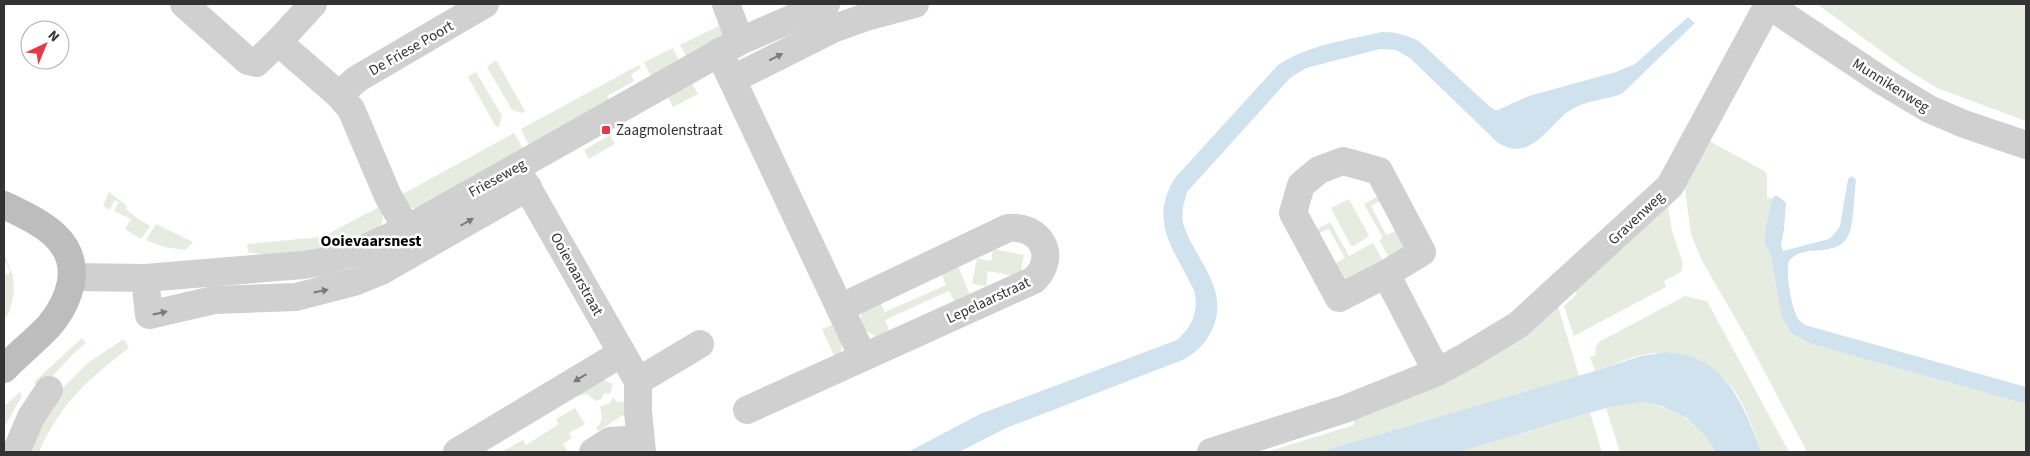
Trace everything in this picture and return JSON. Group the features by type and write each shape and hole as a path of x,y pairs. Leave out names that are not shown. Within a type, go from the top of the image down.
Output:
{"street":[{"path":"184,4 248,62 256,63 313,4"},
{"name":"De Friese Poort","path":"339,95 357,79 485,4"},
{"path":"726,4 733,79 863,357"},
{"name":"Frieseweg","path":"145,278 149,315 214,300 296,296 331,290 354,282 381,271 522,177 730,47 826,4"},
{"path":"733,79 834,28 866,16 915,4"},
{"name":"Munnikenweg","path":"1767,4 1884,82 1929,109 1964,124 2026,146"},
{"name":"Gravenweg","path":"1211,452 1345,408 1437,372 1518,325 1670,186 1767,4"},
{"path":"278,42 339,95 351,109 388,196 407,229"},
{"path":"1343,161 1378,171 1422,252 1386,274 1339,298 1294,213 1302,185 1319,170 1343,161"},
{"name":"Frieseweg","path":"72,277 145,278 244,271 322,262 361,250 522,177"},
{"name":"Ooievaarstraat","path":"522,177 638,381 641,446"},
{"path":"4,205 38,223 59,239 70,255 72,277 66,302 59,313 38,337 5,368"},
{"name":"Lepelaarstraat","path":"747,410 1034,280 1041,273 1045,263 1046,254 1043,243 1027,229 1008,228 840,308"},
{"path":"1386,274 1437,372"},
{"path":"638,381 700,344"},
{"path":"457,452 622,353"},
{"path":"16,452 31,417 49,390"},
{"path":"593,452 610,441 641,446"}],"shaded area":[{"path":"1817,4 2026,4 2026,121 1937,88 1906,69"},
{"path":"725,23 726,33 687,58 680,45"},
{"path":"673,48 680,62 652,78 644,62"},
{"path":"496,60 525,111 522,113 512,110 487,67"},
{"path":"639,65 641,68 631,75 634,81 607,96 610,102 530,148 521,129"},
{"path":"476,72 502,116 499,126 496,127 468,77"},
{"path":"690,80 698,94 673,107 666,93"},
{"path":"514,133 524,150 416,209 406,205 399,196"},
{"path":"610,135 615,144 589,159 584,150"},
{"path":"1707,140 1763,170 1767,174 1767,198 1773,198 1765,243 1771,257 1792,334 1811,344 2026,404 2026,452 1807,452 1746,337 1701,259 1691,234 1684,182"},
{"path":"109,192 127,206 126,209 134,216 150,226 141,239 125,229 131,219 114,211 119,202 114,200 110,210 103,206"},
{"path":"1383,194 1384,199 1371,206 1386,235 1400,229 1411,246 1392,263 1379,240 1383,238 1364,204"},
{"path":"1349,199 1369,236 1354,246 1351,246 1331,208"},
{"path":"1667,201 1672,231 1683,263 1681,272 1664,281 1666,287 1574,336 1564,306 1577,294 1572,289"},
{"path":"381,206 383,219 379,230 330,248 273,257 248,252 247,244 322,237"},
{"path":"1330,222 1349,256 1373,243 1386,266 1349,286 1332,265 1345,258 1329,229 1315,235 1312,232"},
{"path":"156,224 193,242 185,250 164,247 146,240"},
{"path":"993,249 1024,255 1020,277 988,271 986,286 972,284 977,258 991,261"},
{"path":"4,254 13,276 14,292 10,310 4,321 4,274 8,274 10,271 4,259"},
{"path":"956,262 972,299 957,305 949,291 885,320 891,335 878,338 864,330 861,314 865,308 878,298 885,312 946,285 940,270"},
{"path":"1685,296 1707,301 1789,452 1762,452 1745,409 1731,386 1722,376 1691,357 1667,353 1647,354 1595,371 1590,357 1596,355 1595,349 1599,342"},
{"path":"1557,303 1579,376 1319,452 1267,452 1354,425 1354,419 1403,399"},
{"path":"834,324 842,347 836,360 822,329"},
{"path":"82,338 86,343 72,355 42,388 34,382"},
{"path":"124,339 129,348 101,370 76,394 56,420 39,452 26,452 62,389 89,362"},
{"path":"602,379 613,384 610,394 604,393 601,399 596,401 587,394 577,396"},
{"path":"20,392 22,396 4,428 4,406"},
{"path":"613,397 618,402 625,401 625,414 598,431 596,428 601,419 600,407 610,403"},
{"path":"1643,402 1666,408 1686,418 1703,432 1716,452 1620,452 1606,408"},
{"path":"575,408 585,424 569,433 572,438 563,444 567,450 563,452 501,452 523,440 526,445 559,424 556,419"},
{"path":"1590,413 1602,452 1459,452"}],"water":[{"path":"1688,17 1695,23 1624,92 1574,108 1539,139 1520,149 1509,148 1497,142 1410,58 1396,50 1380,49 1306,68 1290,78 1187,192 1182,213 1184,226 1214,286 1217,298 1214,325 1209,336 1199,349 1185,359 1006,428 959,452 908,452 980,414 1177,340 1183,335 1191,324 1196,305 1194,290 1167,235 1164,222 1164,208 1167,194 1175,178 1278,65 1290,58 1328,44 1382,32 1402,34 1420,42 1489,106 1498,110 1529,96 1616,72 1635,64"},
{"path":"1852,176 1856,180 1853,215 1851,229 1844,242 1837,247 1829,249 1803,252 1795,255 1789,261 1790,291 1794,309 1799,320 1805,325 2026,387 2026,404 1811,344 1792,334 1782,317 1771,257 1765,243 1766,226 1772,200 1774,196 1778,196 1786,203 1781,244 1783,251 1829,239 1840,226 1848,179"},
{"path":"1665,352 1686,355 1704,362 1718,372 1739,400 1762,452 1716,452 1705,435 1687,418 1662,406 1643,402 1606,408 1459,452 1319,452 1641,356"}],"place":[{"name":"Zaagmolenstraat","path":"606,130"}],"district":[{"name":"Ooievaarsnest","path":"371,240"}]}
